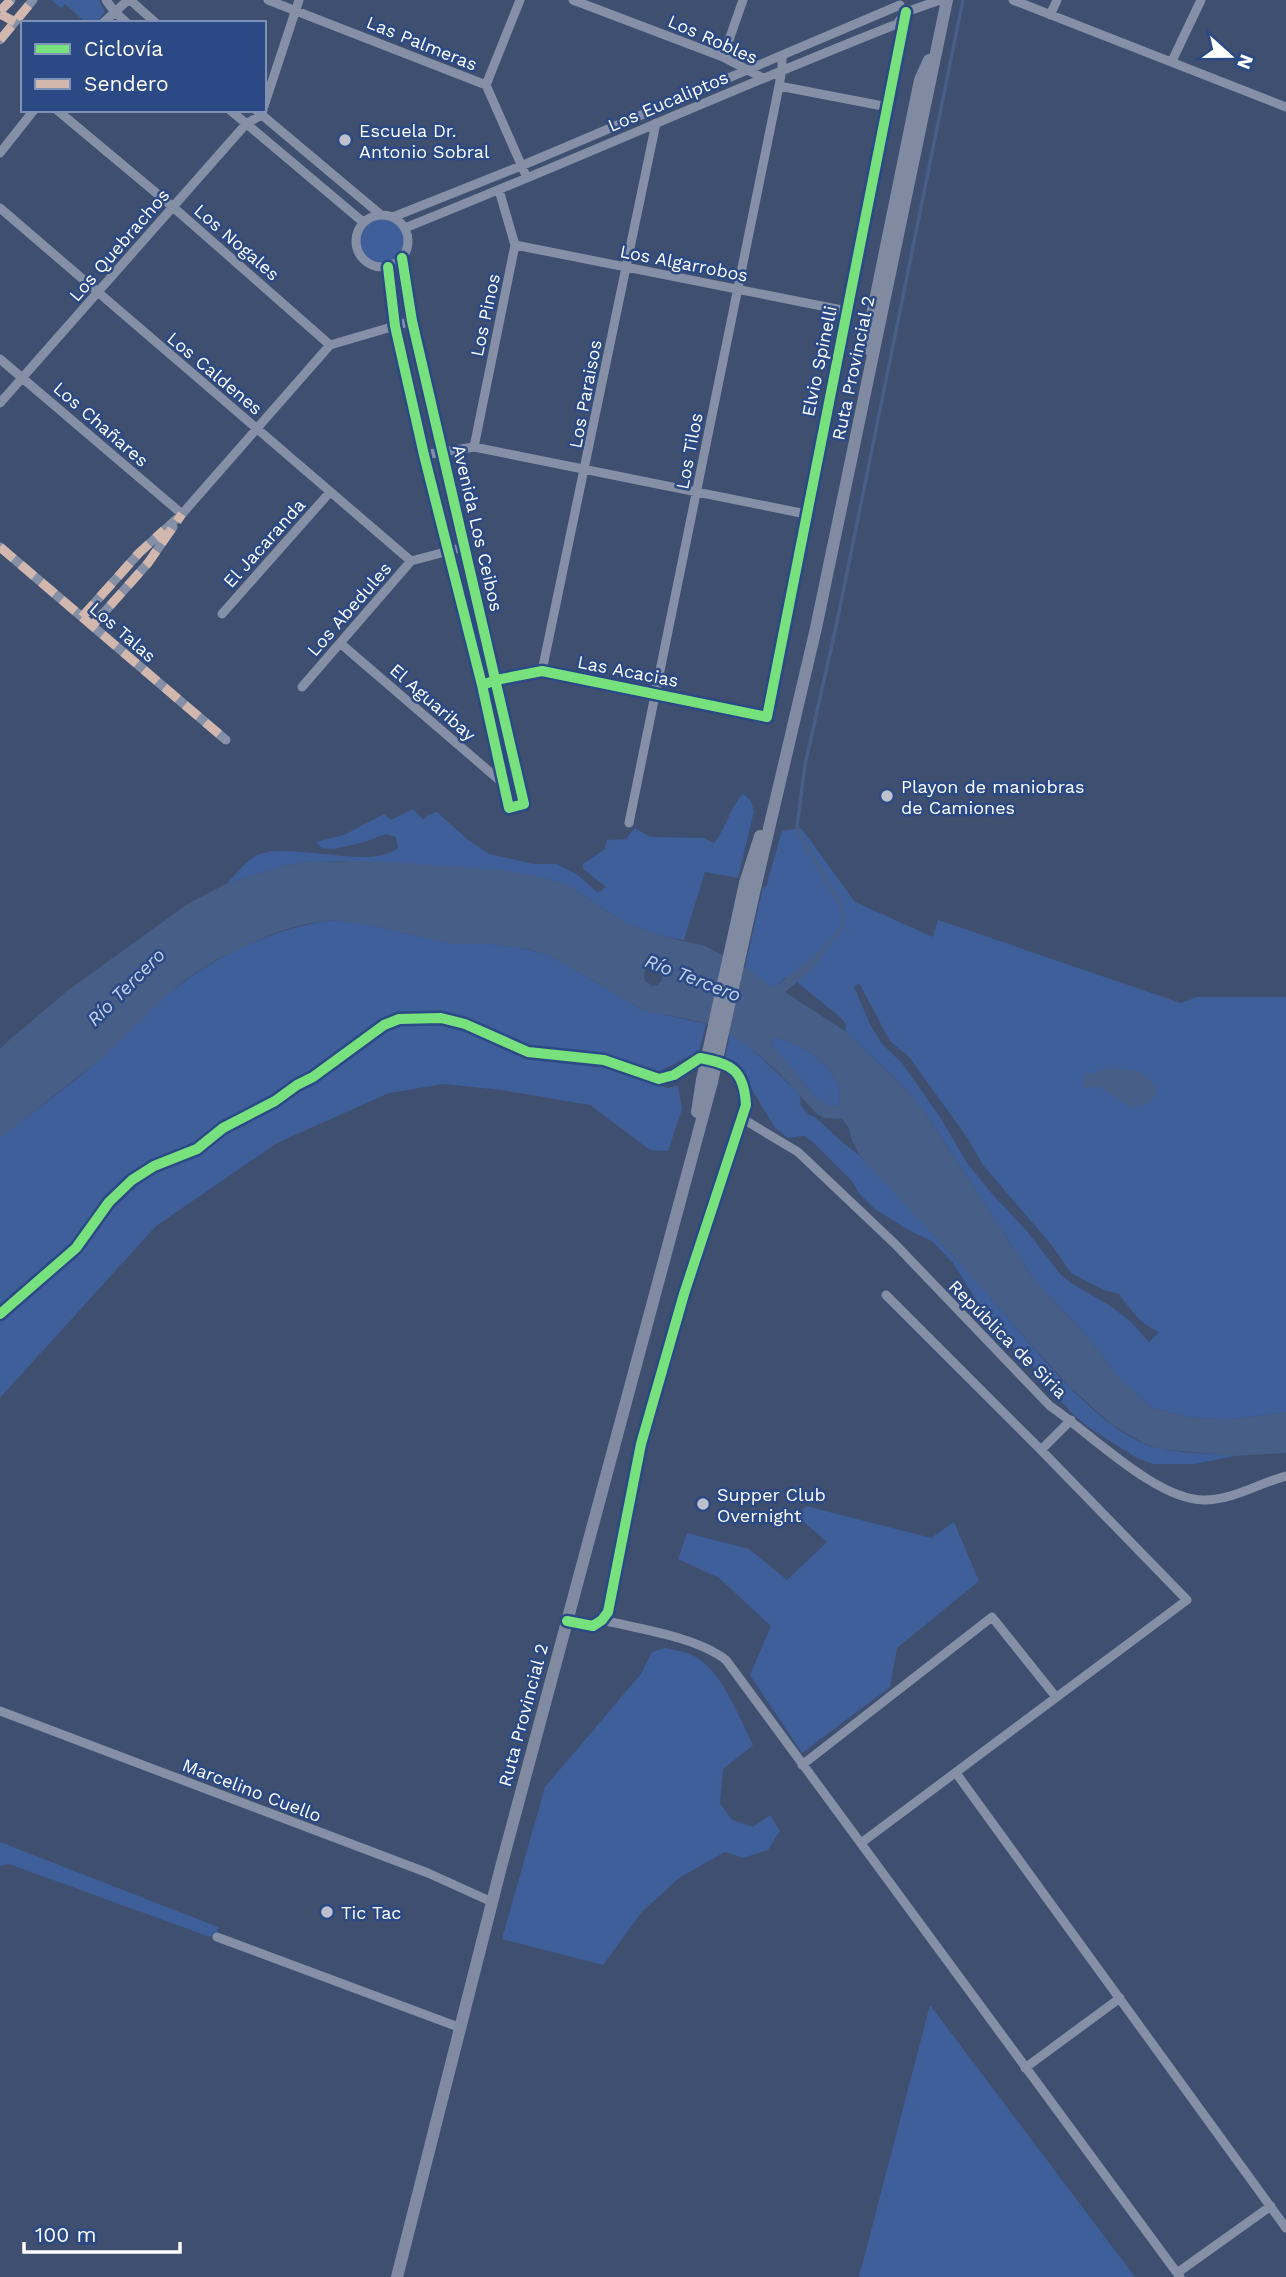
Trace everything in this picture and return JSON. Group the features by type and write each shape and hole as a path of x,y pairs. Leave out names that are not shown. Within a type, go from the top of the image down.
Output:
{"main road":[{"name":"Ruta Provincial 2","path":"397,2277 492,1902 690,1164 751,883 790,743 819,615 947,0"}],"street":[{"path":"12,0 0,12 15,22"},
{"path":"0,40 33,0"},
{"path":"106,0 125,21"},
{"path":"105,21 129,0 154,21"},
{"name":"Las Palmeras","path":"268,0 486,85"},
{"path":"266,96 299,0"},
{"path":"520,0 486,85 527,178"},
{"name":"Los Robles","path":"573,0 723,57 763,78"},
{"path":"723,57 743,0"},
{"path":"886,0 903,9"},
{"name":"Los Eucaliptos","path":"393,217 522,166 782,55 903,9 940,0"},
{"path":"1013,0 1286,107"},
{"path":"1051,15 1057,0"},
{"path":"1172,61 1201,0"},
{"name":"Los Eucaliptos","path":"405,228 499,191 782,69 897,24 903,9"},
{"name":"Elvio Spinelli","path":"767,717 888,107 903,9"},
{"name":"Los Robles","path":"779,86 782,55"},
{"path":"779,86 888,107"},
{"name":"Los Tilos","path":"629,823 779,86"},
{"path":"0,152 32,112"},
{"name":"Los Nogales","path":"59,112 173,207 330,345"},
{"path":"232,112 363,222"},
{"name":"Los Quebrachos","path":"0,403 259,112"},
{"path":"263,112 381,215"},
{"name":"Los Paraisos","path":"542,671 656,123"},
{"name":"Los Pinos","path":"474,447 515,245 499,191"},
{"name":"Los Caldenes","path":"0,208 411,561"},
{"path":"374,216 393,217 405,228 408,243 402,258 388,267 373,266 361,257 355,243 356,236 363,222 374,216"},
{"name":"Los Algarrobos","path":"515,245 847,311"},
{"name":"Avenida Los Ceibos","path":"388,267 395,326 509,808 524,804 412,321 402,258"},
{"path":"92,626 148,563 182,514 330,345 412,321"},
{"name":"Los Chañares","path":"0,359 182,514"},
{"path":"424,455 474,447 806,514"},
{"name":"El Jacaranda","path":"222,614 330,492"},
{"path":"82,617 139,553 182,514"},
{"name":"Los Talas","path":"0,547 226,740"},
{"name":"Los Abedules","path":"302,687 411,561 464,547"},
{"name":"El Aguaribay","path":"340,643 505,785"},
{"name":"Las Acacias","path":"482,685 542,671 767,717"},
{"path":"0,1314 76,1248 109,1202 132,1180 154,1166 197,1149 223,1128 275,1101 384,1025 399,1019 441,1018 465,1024 528,1052 604,1060 659,1079 674,1076 700,1058"},
{"path":"567,1621 593,1626 603,1620 608,1612 641,1444 684,1294 746,1105 745,1090 736,1072 723,1062"},
{"name":"República de Siria","path":"743,1119 797,1152 895,1244 1050,1406 1146,1478 1169,1492 1206,1500 1230,1495 1286,1476"},
{"path":"860,1843 1187,1600 886,1294"},
{"path":"1041,1450 1071,1420"},
{"path":"802,1765 992,1617 1056,1697"},
{"path":"603,1620 697,1644 714,1650 726,1660 1179,2275 1271,2206"},
{"name":"Marcelino Cuello","path":"0,1711 428,1873 492,1902"},
{"path":"956,1773 1286,2228"},
{"path":"217,1937 461,2028"},
{"path":"1025,2068 1120,1998"}],"shaded area":[{"path":"51,0 99,0 105,12 98,21 84,21 65,4 61,8"},
{"path":"382,215 401,222 408,241 401,260 382,267 363,260 356,241 363,222"},
{"path":"743,794 751,801 754,811 738,878 705,872 684,940 627,924 569,886 541,877 344,861 310,861 283,866 226,884 254,857 273,852 350,857 385,854 398,848 396,837 386,834 333,849 322,848 316,842 344,835 384,814 391,820 413,809 423,820 437,812 468,840 489,854 534,864 556,864 578,875 598,893 606,887 583,869 583,864 605,849 607,840 626,839 635,828 650,837 703,838 714,843 734,805"},
{"path":"801,828 855,902 933,937 938,920 1181,1003 1197,997 1286,997 1286,1412 1229,1420 1187,1417 1153,1408 1142,1399 1116,1375 1089,1338 1034,1280 928,1117 906,1089 845,1031 846,1024 840,1017 797,982 785,978 775,987 768,985 745,967 763,887 766,887 782,831","holes":["859,983 890,1041 909,1057 967,1137 983,1165 1054,1248 1071,1273 1104,1290 1119,1294 1141,1321 1159,1332 1149,1342 1132,1323 1112,1307 1061,1275 1026,1230 967,1163 940,1117 901,1062 881,1043 854,987"]},
{"path":"331,920 364,924 453,944 490,944 549,955 643,1010 706,1024 699,1051 645,1079 667,1088 678,1086 682,1109 668,1151 650,1150 590,1105 502,1090 443,1084 389,1093 277,1143 156,1226 0,1398 0,1138 89,1069 159,1002 197,972 261,939"},
{"path":"730,1033 747,1044 800,1095 801,1106 809,1115 815,1117 860,1156 892,1189 1056,1374 1097,1413 1119,1430 1151,1446 1174,1451 1235,1456 1194,1464 1153,1464 1137,1458 1088,1427 1059,1399 1051,1383 994,1328 953,1263 932,1241 875,1209 859,1193 852,1181 813,1142 804,1136 788,1138 775,1128 741,1071 725,1059"},
{"path":"775,1038 810,1053 831,1072 840,1094 838,1106 831,1107 816,1098 771,1044"},
{"path":"806,1506 931,1538 954,1522 979,1581 897,1648 890,1687 802,1753 750,1675 771,1626 719,1578 678,1559 687,1533 749,1549 787,1580 827,1542 797,1516"},
{"path":"665,1648 692,1655 712,1671 728,1694 753,1745 723,1769 720,1803 732,1820 753,1827 770,1815 780,1831 768,1850 743,1858 725,1852 679,1878 641,1913 603,1965 502,1939 545,1787 641,1674 652,1652"},
{"path":"0,1842 218,1927 217,1933 210,1937 9,1864 0,1866"},
{"path":"930,2005 1135,2277 859,2277"}],"water":[{"name":"Río Tercero","path":"310,861 389,862 503,870 541,877 569,886 627,924 705,946 775,987 828,941 831,944 812,970 785,992 845,1031 906,1089 928,1117 1034,1280 1089,1338 1116,1375 1153,1408 1187,1417 1229,1420 1286,1412 1286,1453 1235,1456 1160,1449 1143,1443 1111,1424 1071,1388 860,1156 849,1128 842,1119 824,1118 817,1114 767,1062 723,1031 707,1024 643,1010 549,955 527,949 490,944 453,944 364,924 331,920 277,932 216,960 186,979 101,1059 0,1138 0,1049 7,1042 67,991 189,903 226,884 283,866","holes":["650,966 658,968 662,974 662,980 657,986 645,981 644,972","775,1038 810,1053 831,1072 840,1094 838,1106 831,1107 816,1098 771,1044"]},
{"path":"1106,1068 1140,1071 1157,1087 1154,1098 1132,1109 1102,1089 1086,1089 1082,1086 1083,1076 1088,1072 1091,1075"}],"waterway":[{"path":"797,827 805,765 837,622 963,0"},
{"path":"797,826 799,835 842,910 842,926 828,944"}],"marked path":[{"path":"0,11 11,0"},
{"path":"0,40 33,0"},
{"path":"0,14 15,22"},
{"path":"92,626 148,563 182,514"},
{"path":"82,617 139,553 164,530"},
{"path":"0,547 226,740"}],"cycle path":[{"path":"485,684 542,671 767,717 906,12"},
{"path":"388,267 395,326 509,808 524,804 412,321 402,258"},
{"path":"0,1314 76,1248 109,1202 132,1180 154,1166 197,1149 223,1128 275,1101 384,1025 399,1019 441,1018 465,1024 528,1052 604,1060 659,1079 674,1075 700,1058 728,1066 739,1076 746,1105 684,1294 641,1444 608,1612 593,1626 567,1621"}],"place":[{"name":"Escuela Dr. Antonio Sobral","path":"345,140"},
{"name":"Playon de maniobras de Camiones","path":"887,796"},
{"name":"Supper Club Overnight","path":"703,1504"},
{"name":"Tic Tac","path":"327,1912"}]}
